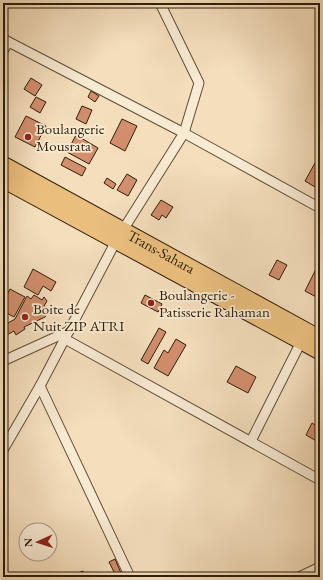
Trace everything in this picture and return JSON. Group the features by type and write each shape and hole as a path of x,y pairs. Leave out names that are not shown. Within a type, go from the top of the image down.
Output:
{"main road":[{"name":"Trans-Sahara","path":"3,164 119,235 222,291 320,348"},
{"name":"Trans-Sahara","path":"3,180 119,235"},
{"name":"Trans-Sahara","path":"222,291 301,342 320,348"}],"street":[{"path":"3,450 40,386 119,235 184,133 199,83 160,3"},
{"path":"3,51 5,40 184,133 320,208"},
{"path":"3,361 67,335"},
{"path":"67,335 251,442 320,480"},
{"path":"251,442 301,342"},
{"path":"40,386 130,577"},
{"path":"299,577 320,567"}],"building":[{"path":"31,78 42,85 35,96 24,89"},
{"path":"91,91 99,96 95,102 88,97"},
{"path":"36,97 46,102 40,113 30,107"},
{"path":"82,106 92,110 86,124 76,119"},
{"path":"26,116 46,126 35,147 15,137"},
{"path":"122,119 137,126 125,151 110,143"},
{"path":"76,135 98,148 89,164 67,152"},
{"path":"65,157 86,168 82,176 61,165"},
{"path":"315,163 320,165 320,190 305,181"},
{"path":"127,174 137,180 128,196 117,190"},
{"path":"107,178 116,184 113,189 104,183"},
{"path":"161,200 173,207 166,218 162,215 159,220 151,215"},
{"path":"277,260 287,265 279,280 269,275"},
{"path":"320,261 320,299 305,291"},
{"path":"33,269 56,282 51,291 43,286 38,295 24,287"},
{"path":"10,289 25,297 14,317 3,311 3,303"},
{"path":"34,295 42,300 44,297 47,301 44,306 50,309 45,317 24,327 25,329 16,335 14,331 3,337 3,326 15,319 27,296 31,299"},
{"path":"145,295 162,304 158,312 141,303"},
{"path":"159,328 166,332 148,364 141,360"},
{"path":"176,339 186,345 168,376 154,368 164,350 168,353"},
{"path":"236,366 256,377 248,393 227,382"},
{"path":"312,423 320,428 320,443 306,435"},
{"path":"115,559 121,573 116,576 109,562"},
{"path":"83,571 85,577 74,577 73,575"}],"place":[{"name":"Boulangerie Mousrata","path":"28,137"},
{"name":"Boulangerie - Patisserie Rahaman","path":"151,303"},
{"name":"Boite de Nuit ZIP ATRI","path":"25,317"}]}
